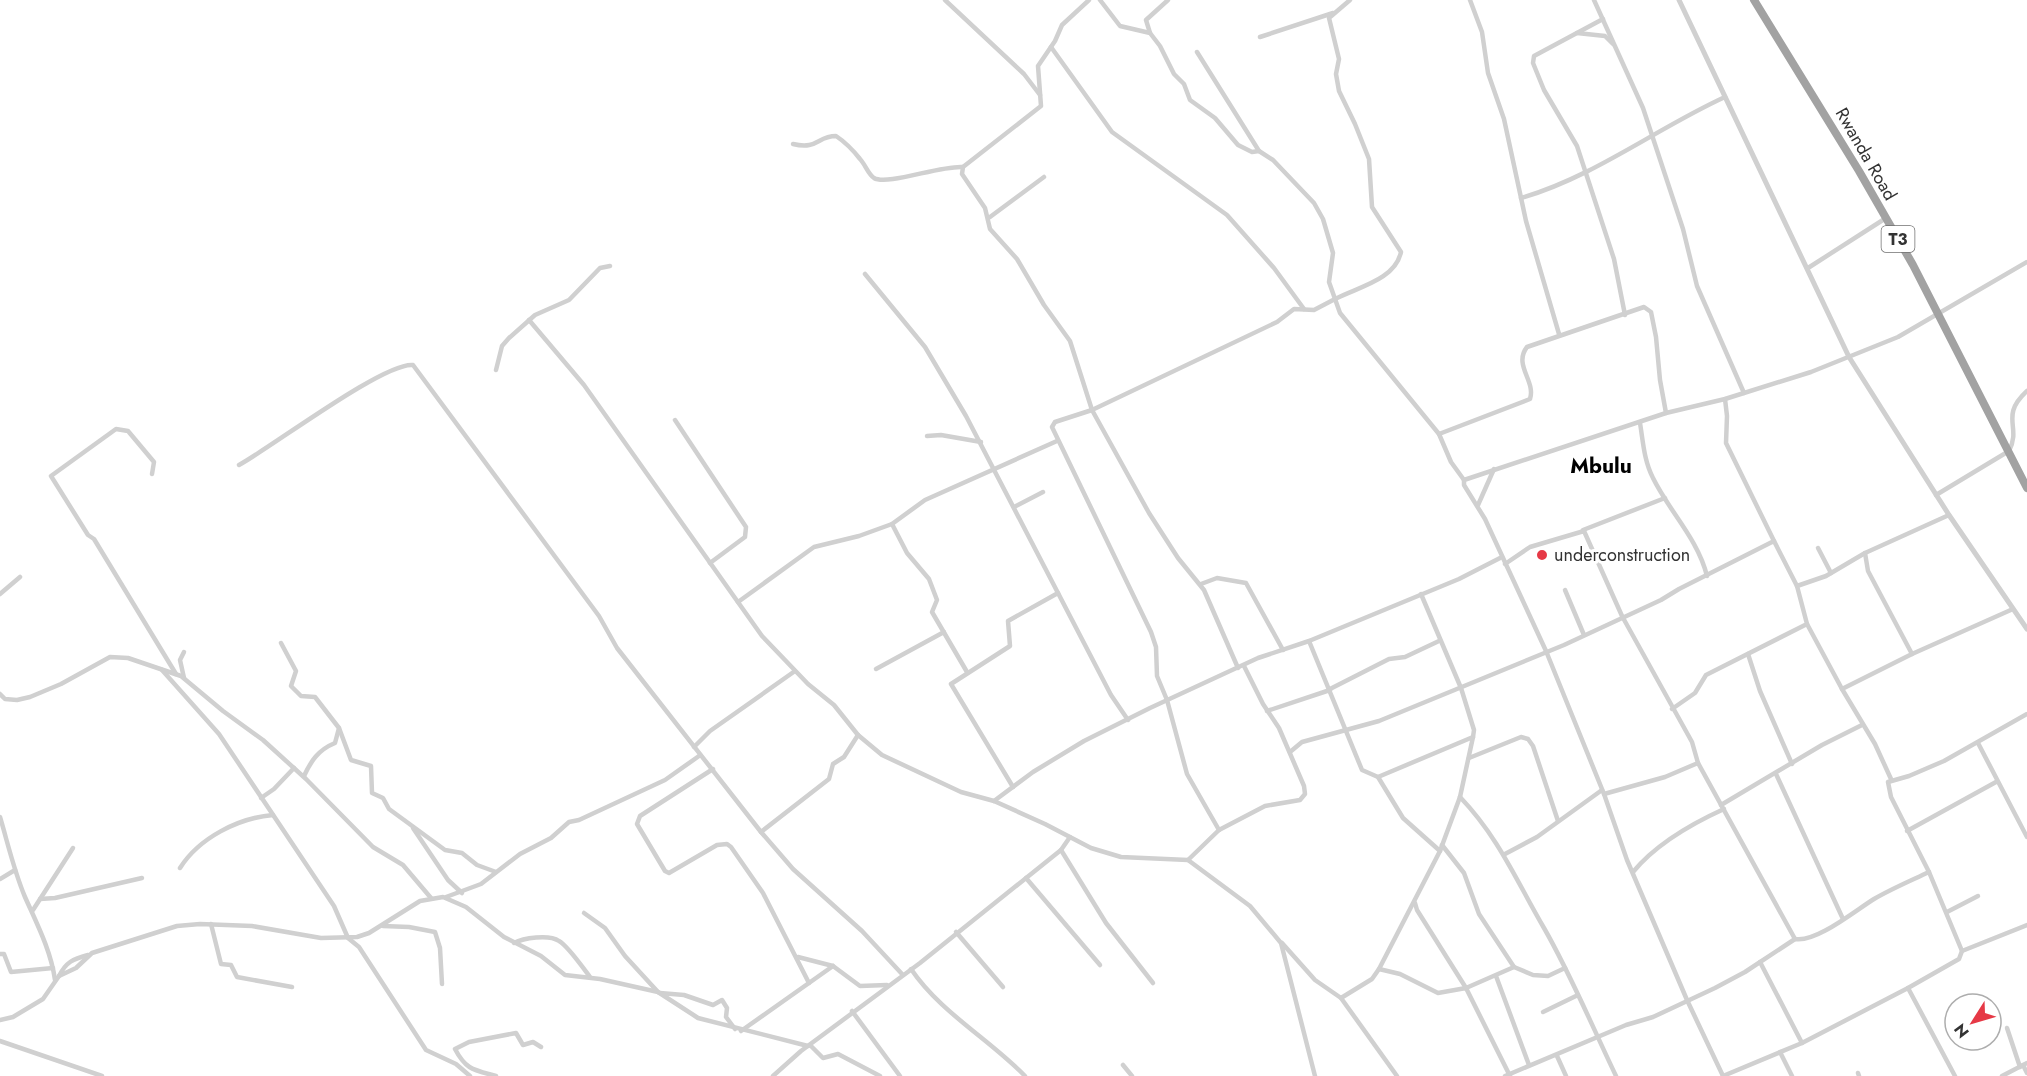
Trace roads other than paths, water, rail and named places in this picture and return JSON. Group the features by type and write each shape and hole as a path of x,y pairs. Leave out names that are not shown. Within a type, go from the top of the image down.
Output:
{"highway":[{"name":"Rwanda Road","path":"1754,0 1886,219 1937,312 2027,488"}],"street":[{"path":"945,0 964,15 982,36 1024,74 1040,95"},
{"path":"793,144 815,145 828,137 836,136 860,159 871,175 878,179 898,179 943,166 963,166 1038,109 1040,95 1038,66 1062,25 1089,0"},
{"path":"1100,0 1120,26 1150,33"},
{"path":"1168,0 1146,20 1150,33 1160,46 1174,74 1184,84 1188,98 1215,118 1238,145 1246,150 1259,151"},
{"path":"1260,37 1341,10 1350,0"},
{"path":"1470,0 1482,32 1488,73 1504,119 1521,198 1559,334"},
{"path":"1594,0 1617,48 1652,137 1683,229 1697,286 1744,393"},
{"path":"1679,0 1849,357 1949,515 2027,629"},
{"path":"1219,830 1187,774 1167,700 1157,675 1156,646 1151,632 1057,441 1052,425 1092,410 1277,322 1294,309 1314,310 1388,273 1399,260 1401,252 1372,207 1369,195 1370,170 1366,150 1339,91 1336,74 1339,59 1329,22 1333,13"},
{"path":"1603,19 1534,56 1533,63 1544,90 1572,135 1586,171 1614,259 1625,315"},
{"path":"1576,33 1605,36 1617,48"},
{"path":"1051,47 1112,132 1165,168 1187,188 1234,222 1274,268 1304,309"},
{"path":"1197,52 1259,151 1273,160 1307,193 1323,219 1333,253 1329,282 1346,321 1439,434 1451,462 1478,505 1546,651 1633,872 1687,1000 1723,1076 1802,1043 1959,959 1962,951 1947,912 1887,786 1891,779 1926,770 2027,714"},
{"path":"1521,198 1538,193 1586,171 1725,97"},
{"path":"963,166 963,179 990,217 990,229 1017,259 1044,305 1070,341 1092,410 1149,513 1178,558 1201,584 1238,668"},
{"path":"990,217 1044,177"},
{"path":"1808,268 1886,219"},
{"path":"1464,480 1666,413 1725,399 1811,372 1898,337 1919,326 1937,312 2027,262"},
{"path":"496,370 504,342 529,320 566,302 600,268 610,266"},
{"path":"865,274 925,347 981,442 1111,695 1128,720"},
{"path":"1439,434 1530,399 1531,391 1522,364 1523,352 1535,343 1644,307 1651,312 1666,413"},
{"path":"529,320 585,385 762,636 795,671 834,705 858,735 882,755 961,792 994,801 1091,848 1121,857 1188,860 1250,906 1315,980 1341,998 1397,1076"},
{"path":"239,465 268,449 362,385 397,367 413,365 598,616 617,648 699,756 713,769 761,832 793,869 862,931 902,975"},
{"path":"1936,495 2009,451 2014,442 2010,422 2014,402 2027,391"},
{"path":"1725,399 1726,443 1797,586 1807,624 1862,725 1875,744 1891,779"},
{"path":"675,420 746,526 745,537 710,563"},
{"path":"1641,423 1647,465 1704,564 1707,576"},
{"path":"152,474 154,462 128,431 116,429 51,476 88,536 94,539 176,674"},
{"path":"927,436 941,435 981,442"},
{"path":"738,602 814,547 859,536 892,524 926,500 1057,441"},
{"path":"1478,505 1494,469"},
{"path":"1014,507 1043,492"},
{"path":"1505,564 1530,547 1583,530 1665,498"},
{"path":"1797,586 1831,573 1865,553 1949,515"},
{"path":"892,524 907,552 929,579 937,600 932,612 967,672"},
{"path":"1583,530 1622,616 1692,742 1698,763 1795,939"},
{"path":"1290,752 1302,742 1379,721 1584,635 1661,600 1774,541"},
{"path":"1818,548 1831,573"},
{"path":"1865,553 1868,571 1912,654"},
{"path":"994,801 1084,741 1167,700 1258,658 1310,641 1502,557"},
{"path":"0,594 20,577"},
{"path":"1201,584 1217,578 1246,583 1283,650"},
{"path":"1565,590 1584,635"},
{"path":"1013,787 951,684 1010,646 1008,621 1058,593"},
{"path":"1341,998 1372,979 1415,903 1440,851 1460,796 1469,758 1474,730 1461,688 1421,594"},
{"path":"1842,689 1912,654 2013,609"},
{"path":"1672,709 1695,693 1706,675 1807,624"},
{"path":"876,669 944,632"},
{"path":"1310,641 1362,770 1378,777 1403,818 1440,851"},
{"path":"1267,711 1330,689 1389,659 1405,657 1440,641"},
{"path":"281,643 296,671 291,686 301,696 315,697 339,728 351,760 371,766 372,793 383,798 389,809 445,850 462,853 477,865 496,872"},
{"path":"184,652 180,660 184,678"},
{"path":"1748,654 1760,691 1792,764"},
{"path":"0,694 5,699 17,700 30,697 61,684 110,657 128,658 176,674 263,740 304,776 373,847 413,874 430,898"},
{"path":"1188,860 1219,830 1265,806 1303,798 1306,790 1275,720 1267,711 1244,666"},
{"path":"160,668 219,734 334,906 348,938 359,947 426,1050 456,1064 470,1076"},
{"path":"693,747 710,731 795,671"},
{"path":"1633,872 1645,858 1666,842 1822,744 1862,725"},
{"path":"304,776 311,762 323,748 335,743 339,728"},
{"path":"761,832 829,779 833,764 844,757 858,735"},
{"path":"1378,777 1473,737"},
{"path":"1469,758 1521,737 1528,739 1533,746 1558,821"},
{"path":"1978,743 1996,782 2027,837"},
{"path":"0,1020 13,1017 44,999 63,967 73,959 177,926 211,924 252,926 321,938 348,938 369,933 414,904 430,898 462,893 481,884 520,854 551,838 569,822 579,820 665,780 696,761 699,756"},
{"path":"1505,854 1537,837 1603,792 1665,777 1698,763"},
{"path":"261,798 274,789 294,768"},
{"path":"713,769 640,816 637,824 664,871 669,873 717,845 727,844 731,847 763,892 780,930 798,957 810,983"},
{"path":"1776,774 1843,920"},
{"path":"1907,831 1996,782"},
{"path":"1460,796 1478,815 1505,854 1565,968 1616,1076"},
{"path":"180,868 186,858 233,823 273,815"},
{"path":"0,817 15,870 33,910 57,978"},
{"path":"411,826 448,880 462,893"},
{"path":"772,1076 852,1011 911,969 1061,850 1070,837"},
{"path":"1442,845 1464,873 1479,914 1515,967 1533,975 1548,976 1565,968"},
{"path":"33,910 73,848"},
{"path":"1061,850 1106,923 1153,983"},
{"path":"0,879 15,870"},
{"path":"1415,903 1417,910 1466,988 1508,1076 1530,1065 1653,1017 1760,962 1795,939 1809,937 1843,920 1887,892 1929,872"},
{"path":"1026,878 1100,965"},
{"path":"40,899 55,898 142,879"},
{"path":"1947,912 1978,896"},
{"path":"443,897 466,907 514,943 541,956 565,975 590,977 659,993 684,995 713,1005 722,1000 728,1008 726,1017 738,1030"},
{"path":"584,913 605,928 625,956 659,993 698,1018 738,1030 809,1045 823,1058 838,1054 880,1076"},
{"path":"211,924 221,964 231,965 237,977 292,987"},
{"path":"1962,951 2027,925"},
{"path":"381,926 409,927 435,932 440,948 442,984"},
{"path":"956,932 1003,987"},
{"path":"514,943 530,937 556,939 590,977"},
{"path":"1281,943 1315,1076"},
{"path":"0,954 4,954 11,972 53,968"},
{"path":"57,978 76,968 88,956"},
{"path":"798,957 833,966 860,986 886,985"},
{"path":"1760,962 1802,1043"},
{"path":"738,1030 833,966"},
{"path":"1379,969 1400,974 1438,993 1466,988 1515,967"},
{"path":"911,969 918,979 961,1021 1025,1076"},
{"path":"1496,976 1530,1065"},
{"path":"1908,988 1955,1076"},
{"path":"1543,1012 1578,995"},
{"path":"852,1011 900,1076"},
{"path":"2007,1028 2027,1073"},
{"path":"496,1076 468,1068 462,1064 455,1049 469,1042 516,1033 523,1045 533,1042 541,1047"},
{"path":"0,1041 102,1076"},
{"path":"1780,1052 1792,1076"},
{"path":"1557,1056 1566,1076"},
{"path":"1123,1065 1132,1076"},
{"path":"2002,1076 2023,1065"}],"place":[{"name":"underconstruction","path":"1542,555"}],"district":[{"name":"Mbulu","path":"1601,466"}]}
